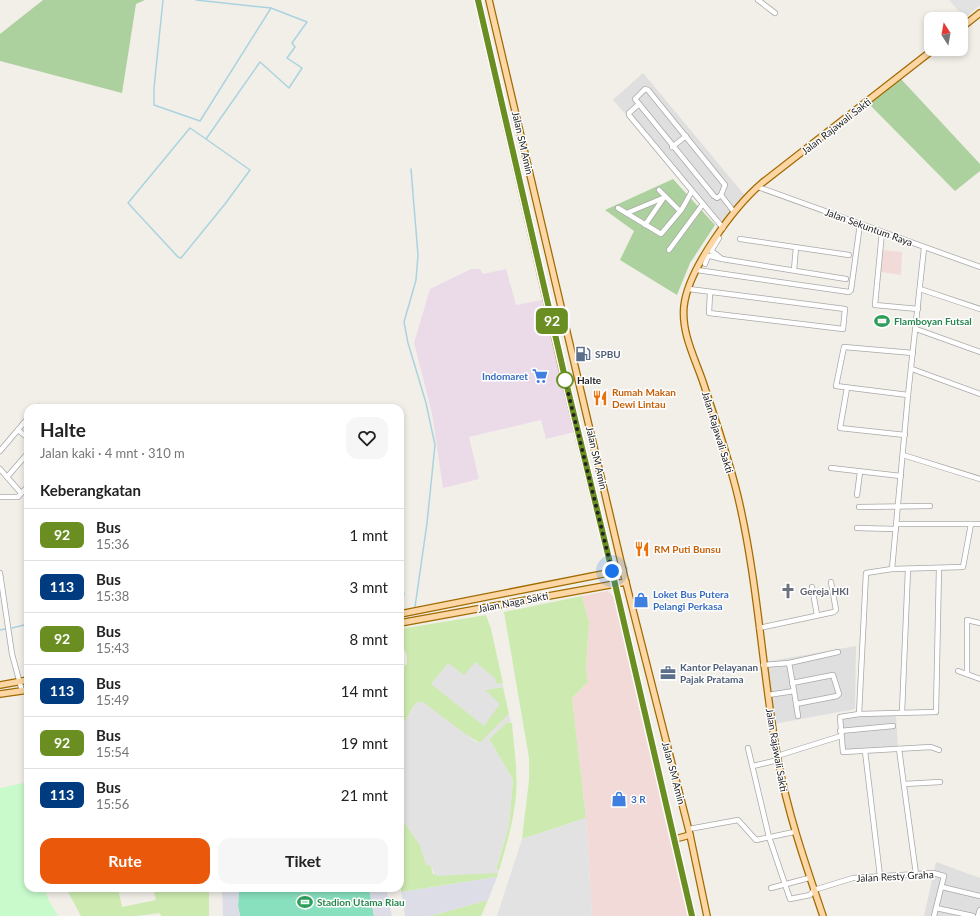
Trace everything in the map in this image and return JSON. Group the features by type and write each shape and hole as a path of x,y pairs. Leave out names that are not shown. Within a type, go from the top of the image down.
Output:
{"main road":[{"name":"Jalan SM Amin","path":"478,0 692,916"},
{"name":"Jalan SM Amin","path":"489,0 610,517 689,832 707,916"},
{"path":"968,22 980,13"},
{"name":"Jalan Rajawali Sakti","path":"823,916 794,832 778,758 768,695 753,578 737,494 718,426 684,328 684,305 697,270 723,228 734,212 758,187 925,56"},
{"path":"599,521 610,517"},
{"name":"Jalan Naga Sakti","path":"404,613 623,570"},
{"name":"Jalan Naga Sakti","path":"404,622 626,582"},
{"path":"0,685 24,681"},
{"path":"0,694 24,690"},
{"path":"675,840 689,832"}],"street":[{"path":"758,0 775,13"},
{"path":"647,89 725,185 717,198 672,147 639,104 635,97 647,89"},
{"path":"639,104 629,114 723,228"},
{"path":"672,147 686,136"},
{"name":"Jalan Sekuntum Raya","path":"758,187 980,267"},
{"path":"659,190 664,197 680,211"},
{"path":"618,208 645,225 663,234 680,211 692,191"},
{"path":"720,195 734,212"},
{"path":"627,214 664,197"},
{"path":"645,225 664,197"},
{"path":"669,250 703,204"},
{"path":"697,270 846,292 851,290 860,224"},
{"path":"882,232 875,305 918,309"},
{"path":"719,238 710,250 722,259"},
{"path":"740,239 849,255"},
{"path":"794,270 796,247"},
{"path":"892,569 908,395 924,248"},
{"path":"705,264 707,255 722,259 846,279"},
{"path":"689,289 845,309 843,329 709,313 710,292"},
{"path":"920,289 980,309"},
{"path":"916,329 980,352"},
{"path":"908,395 836,386 842,348 845,346 913,353"},
{"path":"912,369 980,394"},
{"path":"847,388 840,428 905,436"},
{"path":"0,451 24,423"},
{"path":"18,430 24,435"},
{"path":"903,456 980,479"},
{"path":"7,477 24,458"},
{"path":"831,468 901,476"},
{"path":"0,469 21,493"},
{"path":"857,495 860,472"},
{"path":"0,497 18,497 24,490"},
{"path":"859,507 930,506"},
{"path":"859,714 866,573 892,569 964,566 970,524"},
{"path":"857,528 980,524"},
{"path":"938,750 931,747 843,752 840,733 840,716 902,712 936,712 939,568"},
{"path":"902,712 908,569"},
{"path":"0,573 12,654 18,682 24,689"},
{"path":"759,628 834,612 836,610 831,582"},
{"path":"812,587 817,615"},
{"path":"967,674 967,620 980,623"},
{"path":"764,665 790,663 838,652"},
{"path":"790,663 798,716"},
{"path":"958,670 980,679"},
{"path":"792,683 833,675 839,694 837,696 796,704"},
{"path":"768,695 794,691"},
{"path":"754,766 840,733 893,726"},
{"path":"748,748 754,766 769,837 785,886"},
{"path":"899,748 916,874"},
{"path":"865,751 880,876"},
{"path":"904,784 940,782"},
{"path":"689,832 738,820 756,840 794,832"},
{"name":"Jalan Resty Graha","path":"785,886 790,898 792,899 810,895 814,890 845,879 933,873 943,875 942,887 934,916"},
{"path":"771,888 785,886 810,878"},
{"path":"942,887 980,896"},
{"path":"936,908 973,916"},
{"path":"978,916 980,910"}],"shaded area":[{"path":"949,0 980,0 980,5 968,15 968,12 960,12"},
{"path":"643,73 747,198 725,225 613,100"},
{"path":"883,250 902,252 901,275 881,272"},
{"path":"471,269 480,269 483,274 506,269 516,305 542,300 574,432 546,439 541,420 469,437 479,479 443,488 432,413 414,343 430,289"},
{"path":"608,591 615,599 690,916 592,916 586,818 572,698 588,682 586,669 589,622 582,596"},
{"path":"856,646 855,709 774,724 765,662"},
{"path":"475,662 495,678 497,684 503,683 503,687 485,690 500,704 484,726 431,684 448,663 464,675"},
{"path":"423,702 476,742 480,743 509,714 511,722 507,722 489,739 513,780 509,825 496,869 499,870 498,873 436,876 431,866 426,864 420,845 404,822 404,723 415,704"},
{"path":"896,715 898,748 840,751 839,717"},
{"path":"586,818 592,916 497,916 522,839"},
{"path":"936,862 980,878 980,916 924,916"},
{"path":"497,877 488,900 430,916 405,916 401,892"},
{"path":"222,892 239,892 238,906 240,916 223,916"},
{"path":"370,892 387,892 392,916 374,916"}],"green space":[{"path":"43,0 145,0 136,4 122,93 0,61 0,34"},
{"path":"901,79 980,164 980,171 955,191 869,104"},
{"path":"673,179 715,225 690,263 677,295 620,260 634,231 605,210"},
{"path":"582,596 589,622 586,669 588,682 572,698 586,818 522,839 529,780 529,758 504,612"},
{"path":"486,615 491,629 503,683 497,684 464,675 431,684 485,690 503,687 509,714 480,743 415,704 404,722 404,666 407,663 407,658 406,652 404,650 404,628"},
{"path":"507,722 512,723 516,763 516,794 506,845 499,870 496,870 509,825 513,780 489,739"},
{"path":"24,783 24,892 46,892 48,899 58,916 0,916 0,788"},
{"path":"404,822 420,845 426,864 431,866 433,874 494,872 498,873 497,877 404,892"},
{"path":"68,892 119,892 122,907 156,900 154,892 209,892 209,916 162,916 159,913 137,916 81,916"},
{"name":"Stadion Utama Riau","path":"239,892 370,892 374,916 240,916 238,906"},
{"path":"488,900 481,916 430,916"}],"waterway":[{"path":"163,0 154,88 154,105 200,121 271,8 196,0"},
{"path":"206,139 190,128 128,203 178,257 181,258 225,204 250,170 206,139 260,62 289,88 302,68 287,58 295,47 292,43 307,22 271,8"},
{"path":"411,169 418,255 416,280 404,322 408,343 426,403 435,445 427,523 415,607"},
{"path":"12,628 24,625"},
{"path":"0,630 5,629"}],"bus line":[{"name":"92","path":"478,0 583,457 612,571 692,916"}],"place":[{"name":"Flamboyan Futsal","path":"882,321"},
{"name":"SPBU","path":"583,354"},
{"name":"Indomaret","path":"540,376"},
{"name":"Halte","path":"565,380"},
{"name":"Rumah Makan Dewi Lintau","path":"600,398"},
{"name":"RM Puti Bunsu","path":"642,549"},
{"name":"Gereja HKI","path":"788,591"},
{"name":"Loket Bus Putera Pelangi Perkasa","path":"641,600"},
{"name":"Kantor Pelayanan Pajak Pratama","path":"668,673"},
{"name":"3 R","path":"619,799"},
{"name":"Stadion Utama Riau","path":"305,902"}],"route":[{"path":"565,380 612,571"}]}
